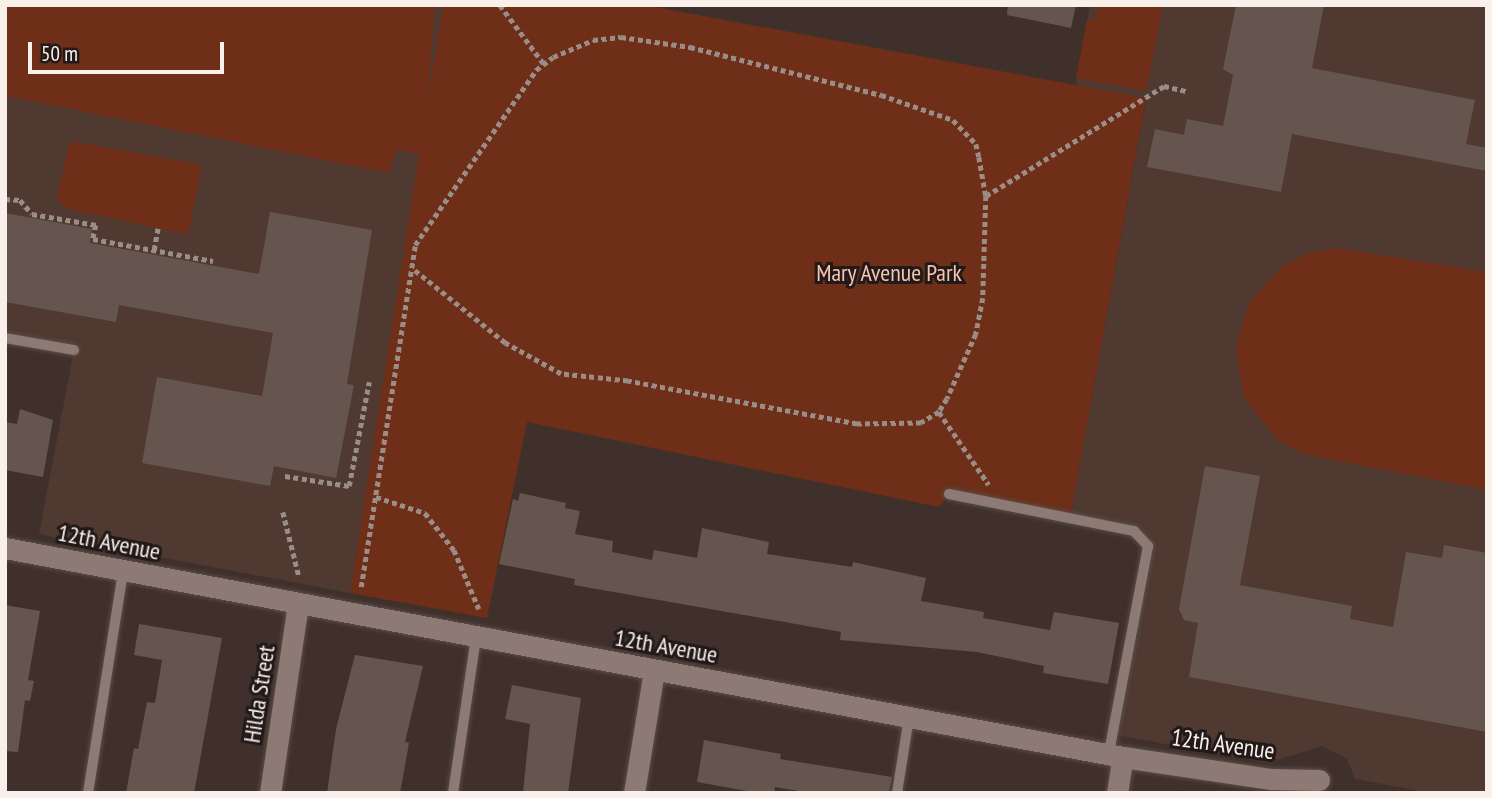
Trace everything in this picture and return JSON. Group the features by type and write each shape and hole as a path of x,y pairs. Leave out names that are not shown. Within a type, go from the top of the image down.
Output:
{"street":[{"name":"12th Avenue","path":"5,548 1116,755 1321,787"},
{"name":"Hilda Street","path":"270,793 298,604"},
{"path":"634,793 654,670"},
{"path":"1116,755 1117,793"}],"lane":[{"path":"5,338 74,350"},
{"path":"949,494 1134,531 1148,546 1116,755"},
{"path":"88,793 123,571"},
{"path":"453,793 476,637"},
{"path":"897,793 909,717"}],"path":[{"path":"500,5 544,64"},
{"path":"361,587 420,234 544,64 570,48 621,37 690,47 881,95 953,120 966,130 976,144 986,196 983,298 976,334 963,369 939,412 921,423 857,424 628,381 561,374 505,343 414,270"},
{"path":"986,196 1164,86 1186,91"},
{"path":"5,199 20,200 32,214 96,225 93,239 213,261"},
{"path":"154,250 158,228"},
{"path":"285,476 349,486 369,382"},
{"path":"939,412 1004,506"},
{"path":"376,497 425,513 454,550 479,609"},
{"path":"283,512 299,576"}],"shaded area":[{"path":"5,5 444,5 350,593 39,534 74,350 5,338"},
{"path":"1090,5 1487,5 1487,793 1431,793 1355,779 1347,759 1322,746 1268,763 1111,734 1145,541 1140,534 1070,519 1146,99 1076,85"}],"green space":[{"name":"Mary Avenue Park","path":"5,5 435,5 428,96 443,5 644,5 1146,98 1070,519 950,494 939,507 527,422 487,618 350,593 419,154 397,149 389,173 5,96"},
{"path":"1098,5 1163,5 1146,91 1076,78 1087,19 1095,20"},
{"path":"76,142 198,164 201,169 189,231 184,234 65,208 57,198 69,144"},
{"path":"1338,248 1487,272 1487,490 1304,454 1277,440 1244,397 1236,347 1249,303 1282,266 1308,253"}],"building":[{"path":"1008,5 1076,5 1071,28 1007,15"},
{"path":"1236,5 1324,5 1312,68 1475,100 1466,144 1487,148 1487,171 1292,134 1281,192 1147,167 1155,129 1184,135 1187,119 1223,126 1233,75 1223,69"},
{"path":"270,212 372,230 347,384 354,385 336,478 274,466 270,486 142,463 157,377 262,396 273,333 119,305 116,322 5,302 5,213 92,229 90,243 259,274"},
{"path":"20,409 53,420 43,477 5,470 5,422 17,424"},
{"path":"1205,466 1260,476 1240,585 1352,606 1350,619 1393,627 1406,552 1442,558 1444,545 1487,553 1487,732 1189,677 1198,623 1184,620 1179,609"},
{"path":"520,493 566,503 565,508 580,511 575,534 613,541 612,552 652,560 654,550 697,558 702,528 769,542 767,554 852,567 853,562 926,578 921,601 984,612 983,618 1050,630 1054,612 1119,623 1108,684 1043,673 1044,666 977,652 840,640 841,632 574,585 575,579 499,564 513,499 518,501"},
{"path":"5,605 40,611 28,680 34,681 30,701 25,700 18,752 5,751"},
{"path":"139,624 222,638 194,793 126,793 134,748 138,749 147,702 155,703 162,660 134,655"},
{"path":"355,655 423,666 405,742 409,743 400,793 327,793 336,729"},
{"path":"512,685 581,698 568,793 523,793 530,724 505,719"},
{"path":"704,740 781,754 780,759 892,777 889,793 811,793 775,787 774,793 758,793 697,782"}]}
